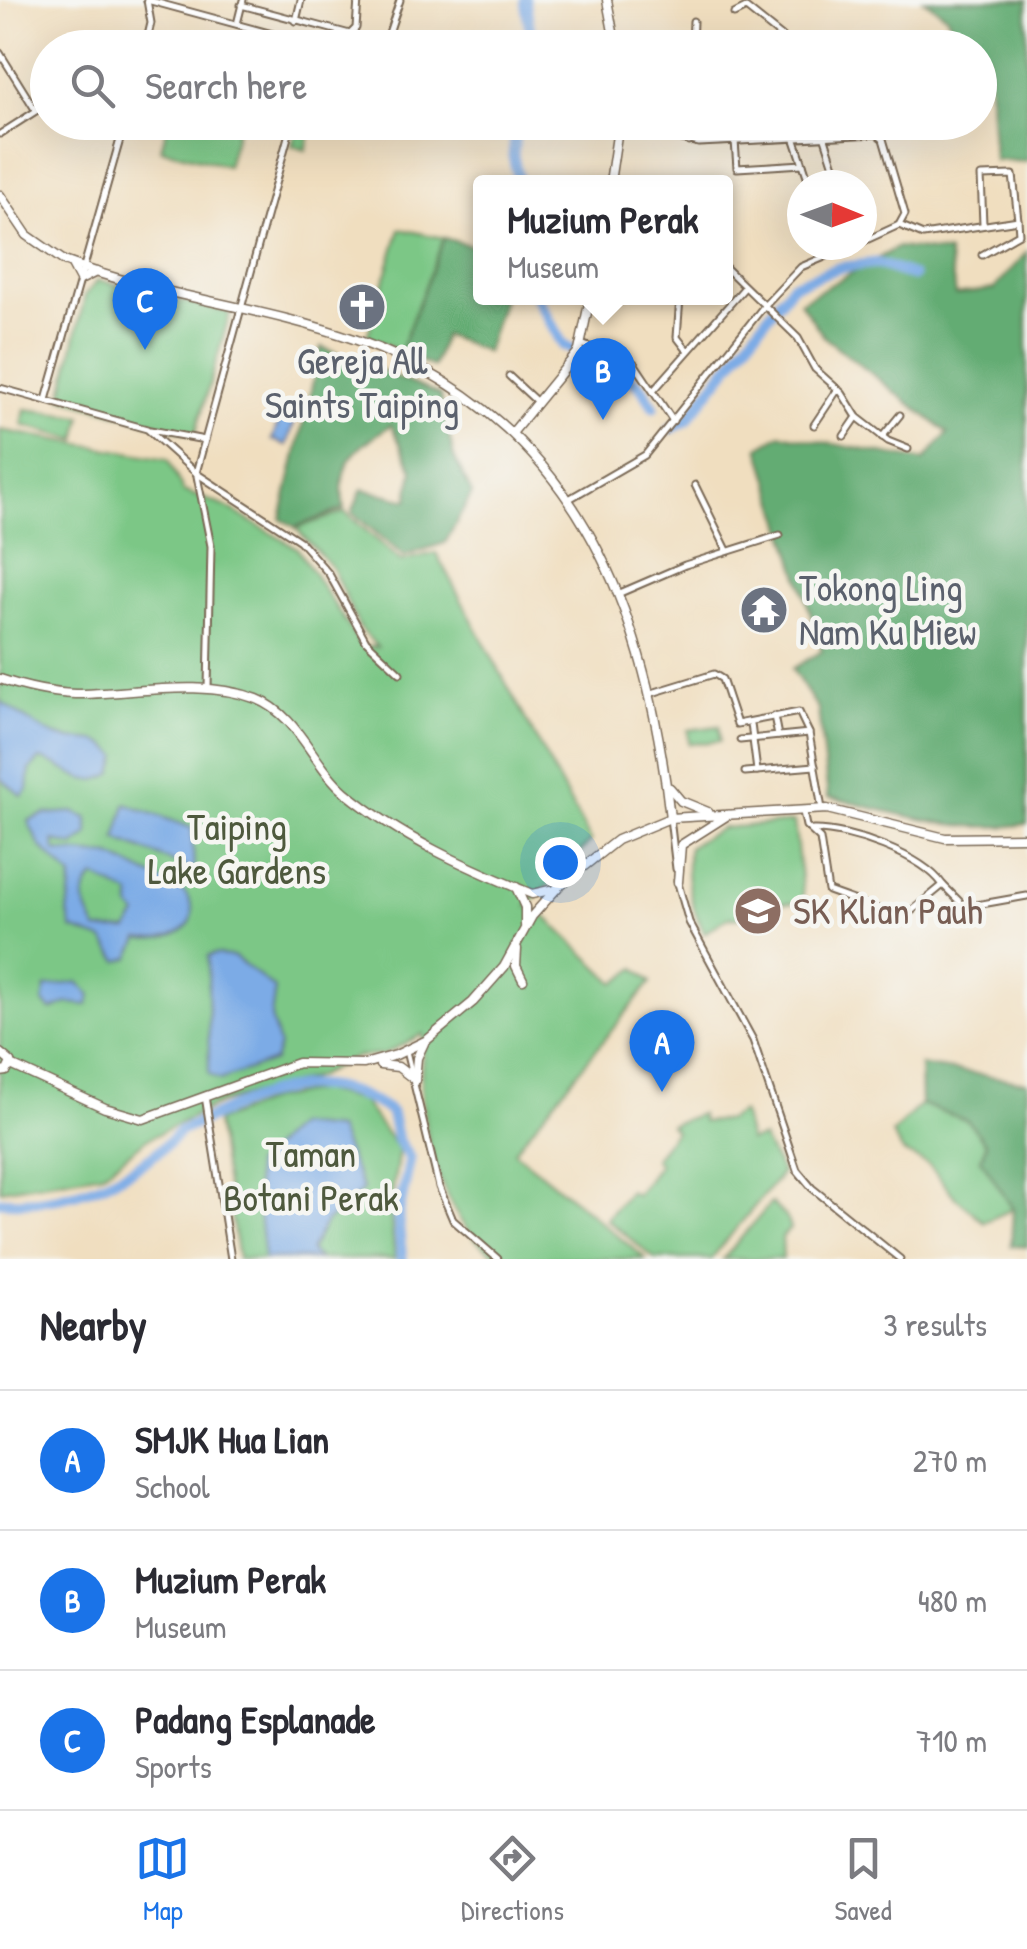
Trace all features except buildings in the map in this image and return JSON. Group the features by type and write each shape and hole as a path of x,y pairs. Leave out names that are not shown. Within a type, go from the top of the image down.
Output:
{"street":[{"path":"150,30 147,0 257,30"},
{"path":"296,21 301,0"},
{"path":"354,30 358,0"},
{"path":"390,30 400,0"},
{"path":"607,0 613,30"},
{"path":"236,24 242,2 333,30"},
{"path":"734,14 746,8 774,30"},
{"path":"693,21 693,30"},
{"path":"0,54 30,102"},
{"path":"0,134 30,115"},
{"path":"46,400 119,140"},
{"path":"208,691 211,546 196,473 287,140"},
{"path":"611,175 614,140"},
{"path":"680,140 745,140"},
{"path":"795,140 805,170"},
{"path":"826,140 835,170"},
{"path":"877,234 900,222 905,214 881,140"},
{"path":"735,141 737,168 803,164"},
{"path":"982,255 1018,234 1016,177 983,173 984,224"},
{"path":"0,195 27,235 71,264 376,348 464,394 512,432 569,499 620,593 652,693 678,882 689,922 753,1040 797,1170 812,1188 900,1259"},
{"path":"900,222 922,235 1018,220"},
{"path":"569,499 640,459 764,306 801,267 818,260"},
{"path":"71,264 80,280"},
{"path":"80,280 96,272"},
{"path":"733,275 798,338 816,369 838,390 857,417 882,437 908,449"},
{"path":"733,301 745,288"},
{"path":"512,432 581,344 589,305"},
{"path":"679,305 676,330 687,350"},
{"path":"654,389 729,305"},
{"path":"581,344 634,363 673,421"},
{"path":"509,376 537,402"},
{"path":"0,388 147,429 205,440"},
{"path":"814,425 838,390"},
{"path":"882,437 900,415"},
{"path":"844,436 857,417"},
{"path":"147,429 196,473 300,540 329,574 366,642 400,673"},
{"path":"695,485 727,550"},
{"path":"620,593 727,550 780,535"},
{"path":"652,693 714,674 722,679 738,724 799,712 809,733 822,809"},
{"path":"0,680 63,693 208,691 242,695 271,706 347,794 418,843 516,887 541,894 559,886"},
{"path":"774,716 778,736"},
{"path":"751,723 757,771"},
{"path":"740,740 809,733"},
{"path":"745,772 816,766"},
{"path":"666,780 682,801 712,814"},
{"path":"802,809 804,824 813,830 912,856 927,866 965,906 1027,896"},
{"path":"364,1064 406,1051 426,1040 478,996 540,905 559,886 617,840 670,818 822,809 945,838 1027,837"},
{"path":"678,882 678,853 686,839 737,812"},
{"path":"813,830 822,846 828,891 839,898 903,918 943,885"},
{"path":"516,887 540,905"},
{"path":"516,887 526,907 524,929"},
{"path":"517,944 516,962 523,980"},
{"path":"415,1080 416,1058 426,1040"},
{"path":"406,1051 439,1186 453,1220 498,1259"},
{"path":"0,1053 10,1056 11,1066"},
{"path":"11,1066 87,1101 144,1119 298,1064 390,1064 415,1080"},
{"path":"0,1072 11,1066"},
{"path":"206,1096 231,1259"},
{"path":"882,1259 888,1252"}],"green space":[{"path":"924,0 1027,0 1027,162 994,160 997,30 954,30 946,15"},
{"path":"163,140 234,140 227,166 161,149"},
{"path":"294,140 309,140 306,150 292,146"},
{"path":"400,229 444,238 400,351 367,337"},
{"path":"444,238 473,246 473,305 501,305 486,352 444,335 433,367 400,351"},
{"path":"898,247 948,253 956,295 994,289 1027,252 1027,824 952,824 828,797 818,709 792,669 822,651 759,447 781,434 924,461 948,433 824,337 800,302"},
{"path":"98,280 230,313 195,435 62,398 85,295"},
{"path":"321,347 440,395 454,457 472,494 445,543 404,556 352,513 362,489 408,500 413,470 391,425 351,458 343,479 344,509 295,527 281,519"},
{"path":"25,409 82,416 77,440 22,425"},
{"name":"Taiping Lake Gardens","path":"0,430 168,459 183,491 224,506 297,548 362,647 377,647 359,627 332,568 296,528 345,512 401,561 436,553 591,841 528,906 546,917 615,983 636,968 651,982 514,1151 646,1259 500,1257 481,1244 452,1206 433,1159 421,1088 423,1034 383,1055 356,1057 316,1077 220,1103 146,1140 103,1173 0,1190"},
{"path":"719,726 720,741 689,744 688,730"},
{"path":"794,822 804,903 778,903 766,918 729,917 704,933 689,890 689,846 722,828"},
{"path":"920,1065 1027,1082 1027,1247 1011,1246 1013,1209 981,1159 986,1144 968,1121 921,1104"},
{"name":"Taman Botani Perak","path":"319,1090 362,1101 399,1150 390,1208 395,1259 238,1259 216,1122 272,1099"},
{"path":"921,1104 969,1121 986,1144 981,1159 1013,1209 984,1222 954,1196 929,1165 903,1152 892,1134"},
{"path":"742,1112 749,1141 762,1138 782,1173 711,1259 655,1259 606,1219 629,1191 636,1195 659,1164 654,1159 675,1131 670,1125 700,1114 702,1122 727,1120"},
{"path":"771,1203 786,1217 790,1229 782,1237 783,1259 723,1259"}],"water":[{"path":"281,415 295,420 287,445 272,440"},
{"path":"0,701 54,735 95,741 110,748 118,756 113,773 83,779 40,759 30,769 28,790 22,796 0,778"},
{"path":"126,804 192,828 194,870 116,839"},
{"path":"73,812 88,818 88,835 74,846 54,841 55,851 111,856 184,892 191,904 190,923 174,935 139,939 130,958 119,961 103,940 72,929 68,914 72,877 40,846 28,821 45,814","holes":["95,877 131,895 131,908 137,915 128,930 97,930 87,909 89,883"]},
{"path":"208,956 235,957 275,989 271,1017 279,1046 274,1061 220,1080 209,1074"},
{"path":"78,982 91,995 88,1005 68,1003 51,1010 43,1002 46,987"},
{"path":"296,1125 337,1129 363,1190 326,1222 310,1251 318,1259 264,1259 254,1165"}],"waterway":[{"path":"525,0 530,30"},
{"path":"514,140 517,175"},
{"path":"671,429 686,421 792,285 838,268 876,263 913,276"},
{"path":"541,305 563,345 574,350"},
{"path":"581,352 639,384 654,407"},
{"path":"0,1201 49,1199 98,1186 142,1163 180,1131 234,1107 285,1089 336,1088 362,1096 391,1112 397,1139 410,1159 398,1217 402,1259"}],"place":[{"name":"Gereja All Saints Taiping","path":"362,307"},
{"name":"Padang Esplanade","path":"145,350"},
{"name":"Muzium Perak","path":"603,420"},
{"name":"Tokong Ling Nam Ku Miew","path":"764,610"},
{"name":"SK Klian Pauh","path":"758,911"},
{"name":"SMJK Hua Lian","path":"662,1092"}]}
